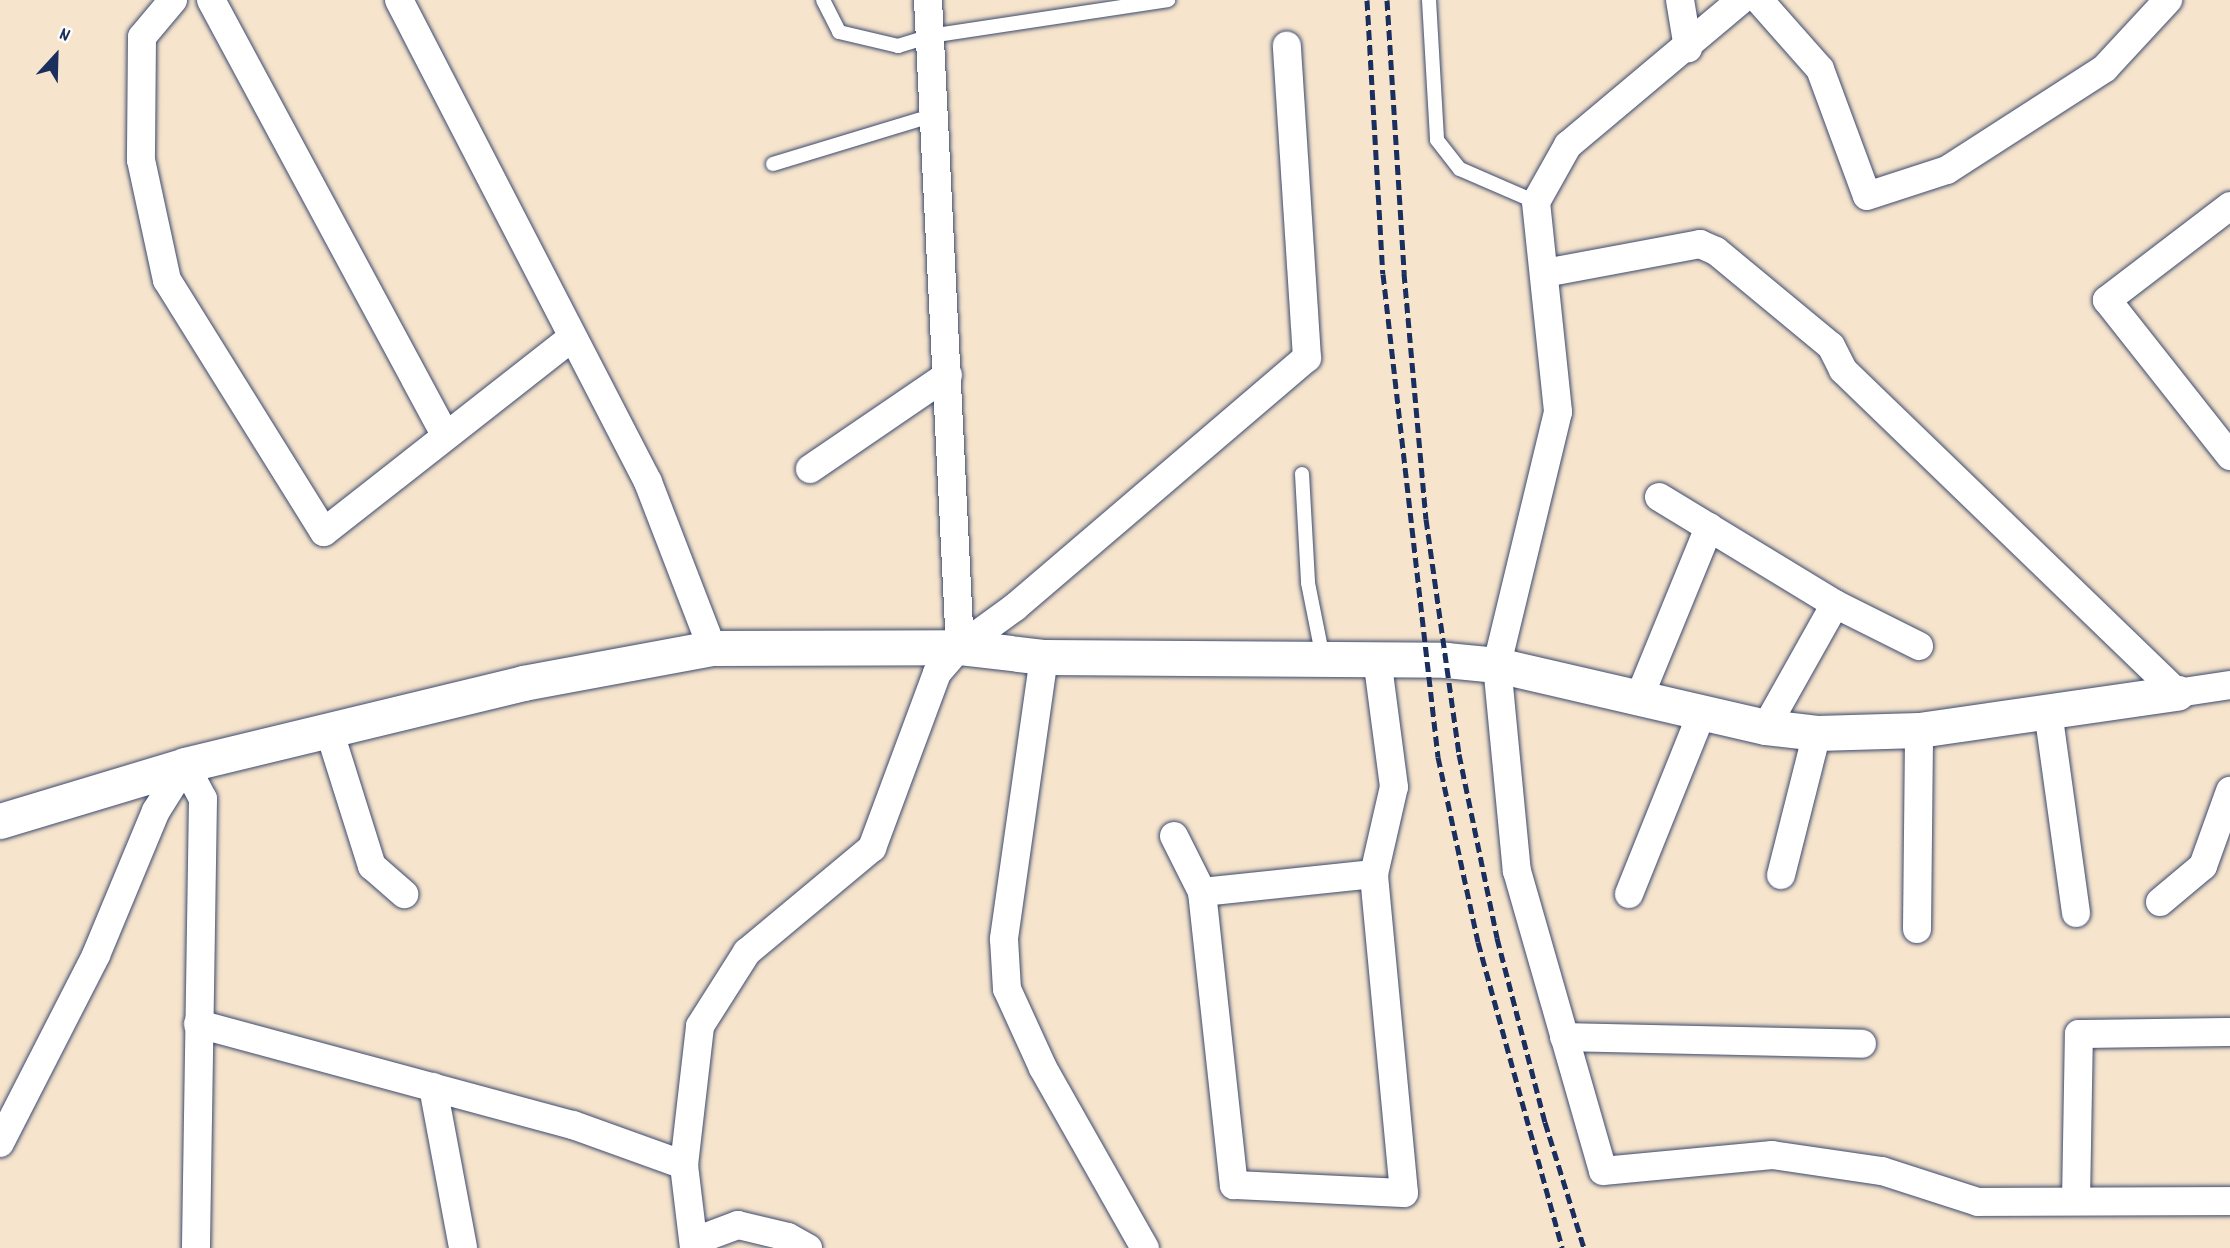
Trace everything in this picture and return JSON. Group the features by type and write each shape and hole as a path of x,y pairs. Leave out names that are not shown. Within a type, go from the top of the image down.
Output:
{"street":[{"path":"173,0 142,37 141,160 167,280 324,532 573,337"},
{"path":"211,0 446,436"},
{"path":"399,0 648,482 712,648"},
{"path":"928,0 960,647"},
{"path":"1680,0 1688,48"},
{"path":"1741,0 1688,48 1568,145 1536,202 1558,412 1497,665 1517,871 1603,1171 1772,1155 1882,1171 1978,1202 2230,1201"},
{"path":"1759,0 1820,69 1867,196 1947,170 2105,68 2168,0"},
{"path":"808,1248 788,1237 738,1225 694,1244 684,1165 700,1026 747,952 872,849 937,673 960,647 1015,607 1307,358 1287,46"},
{"path":"2230,206 2107,300 2230,456"},
{"path":"1545,273 1700,244 1716,251 1831,346 1843,370 2177,693"},
{"path":"810,469 948,375"},
{"path":"1659,497 1835,604 1919,646"},
{"path":"1639,698 1709,527"},
{"path":"1766,727 1835,604"},
{"path":"0,821 185,765 329,730 523,683 712,648 960,647 1045,657 1377,658 1497,665 1766,727 1817,733 1919,730 2230,685"},
{"path":"1045,657 1005,925 1007,989 1043,1068 1144,1248"},
{"path":"1174,836 1202,892 1234,1185 1404,1193 1374,874 1394,787 1377,658"},
{"path":"2048,711 2076,913"},
{"path":"1629,894 1702,712"},
{"path":"329,730 372,866 404,894"},
{"path":"1917,929 1919,730"},
{"path":"1781,875 1817,733"},
{"path":"185,765 203,799 196,1248"},
{"path":"0,1143 96,955 156,810 185,765"},
{"path":"2160,902 2203,866 2230,791"},
{"path":"1202,892 1374,874"},
{"path":"198,1024 573,1125 684,1165"},
{"path":"2077,1201 2079,1034 2230,1032"},
{"path":"1564,1037 1862,1044"},
{"path":"433,1087 463,1248"}],"lane":[{"path":"823,0 839,32 898,46 930,36 1168,0"},
{"path":"1429,0 1437,140 1460,169 1536,202"},
{"path":"773,164 934,115"},
{"path":"1302,474 1308,583 1323,658"}],"railway":[{"path":"1367,0 1383,274 1438,757 1478,942 1562,1248"},
{"path":"1387,0 1404,273 1426,519 1459,754 1497,938 1545,1122 1584,1248"}]}
